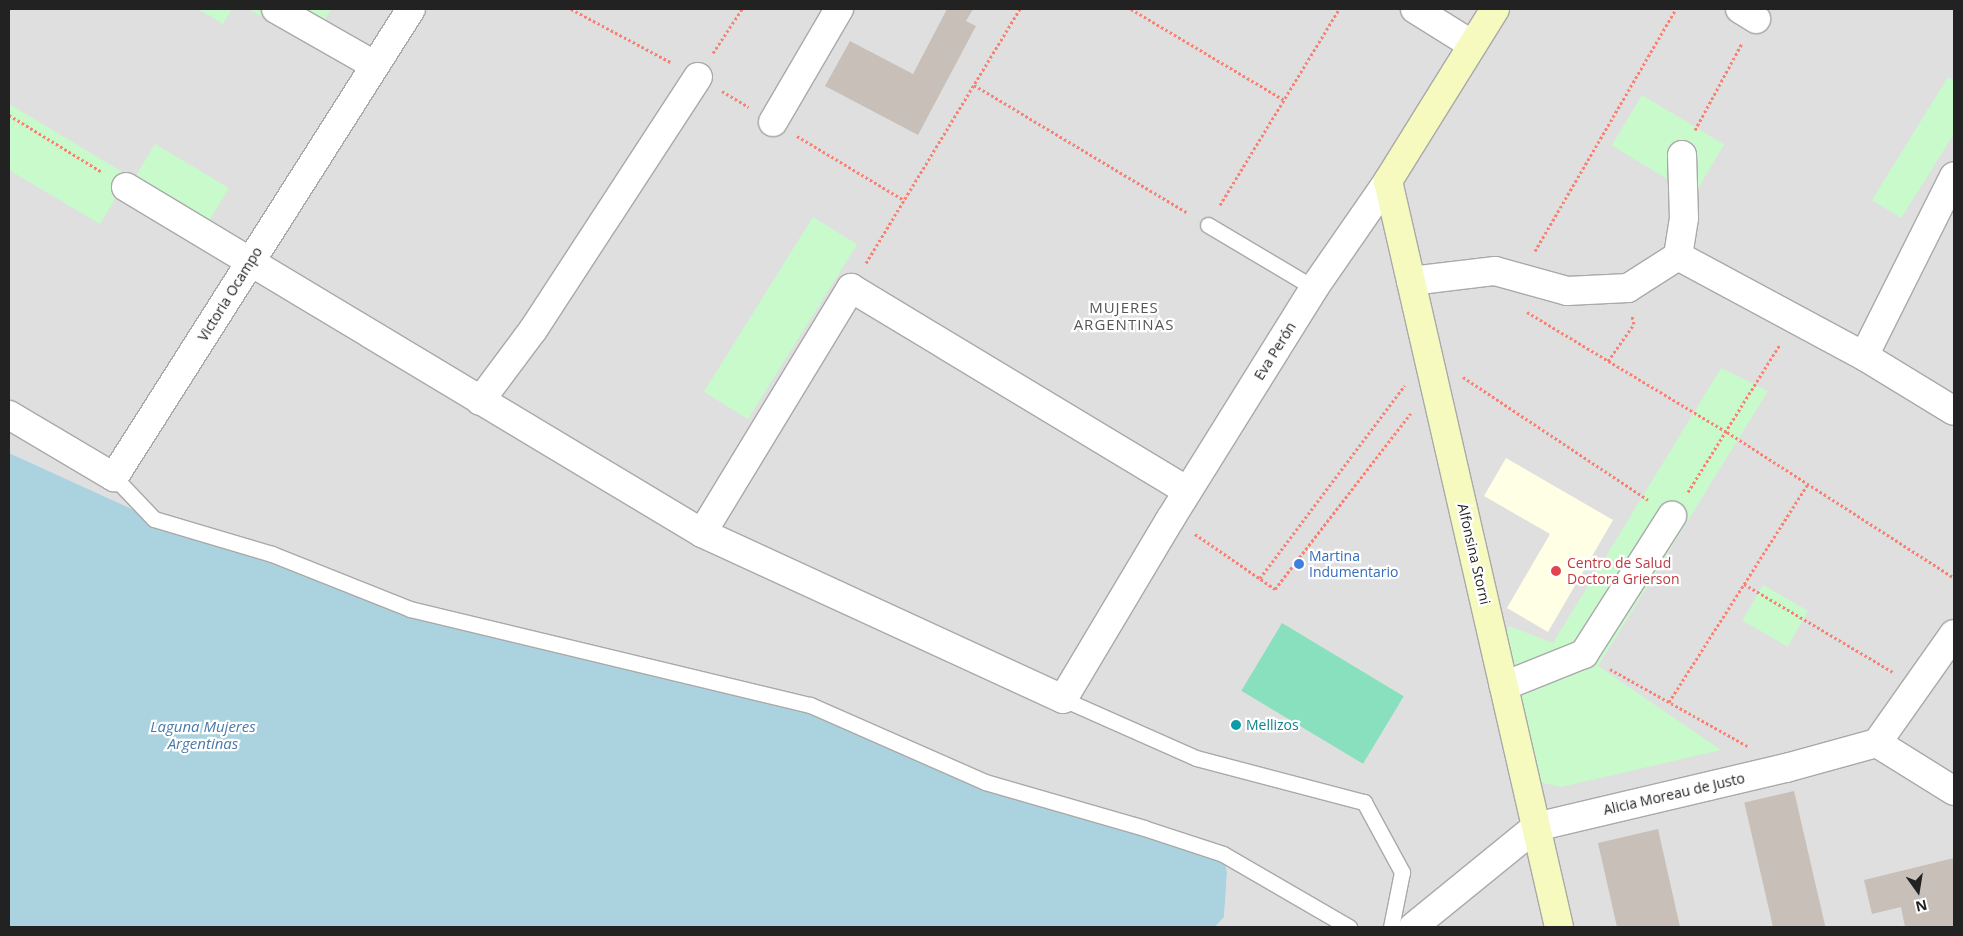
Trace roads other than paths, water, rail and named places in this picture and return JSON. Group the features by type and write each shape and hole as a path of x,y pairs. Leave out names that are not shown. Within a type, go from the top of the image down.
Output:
{"street":[{"path":"276,9 374,65"},
{"name":"Victoria Ocampo","path":"114,476 411,9"},
{"path":"773,122 839,9"},
{"path":"1415,9 1471,44"},
{"name":"Eva Perón","path":"1064,699 1188,490 1314,288 1388,181 1471,44 1495,9"},
{"path":"480,401 533,330 698,77"},
{"path":"1411,281 1495,271 1566,291 1628,288 1678,256 1684,218 1682,155"},
{"path":"1864,356 1954,176"},
{"name":"Alfonsina Storni","path":"1388,181 1559,927"},
{"path":"126,187 249,263 702,533 1064,699"},
{"path":"1678,256 1864,356 1954,411"},
{"path":"702,533 851,288 1188,490"},
{"path":"9,415 114,476"},
{"path":"1504,686 1584,654 1672,516"},
{"path":"1954,634 1877,743 1954,791"},
{"name":"Alicia Moreau de Justo","path":"1413,927 1536,827 1786,768 1877,743"}],"lane":[{"path":"1208,225 1314,288"},
{"path":"114,476 154,519 272,554 410,609 810,705 985,782 1144,828 1223,854 1349,927"},
{"path":"1064,699 1196,758 1364,802 1402,872 1391,927"}],"water":[{"name":"Laguna Mujeres Argentinas","path":"9,453 154,519 410,609 810,705 985,782 1223,854 1227,873 1224,917 1215,927 9,927"}],"place":[{"name":"Martina Indumentario","path":"1299,564"},
{"name":"Centro de Salud Doctora Grierson","path":"1556,571"},
{"name":"Mellizos","path":"1236,725"}],"district":[{"name":"MUJERES ARGENTINAS","path":"1124,316"}]}
